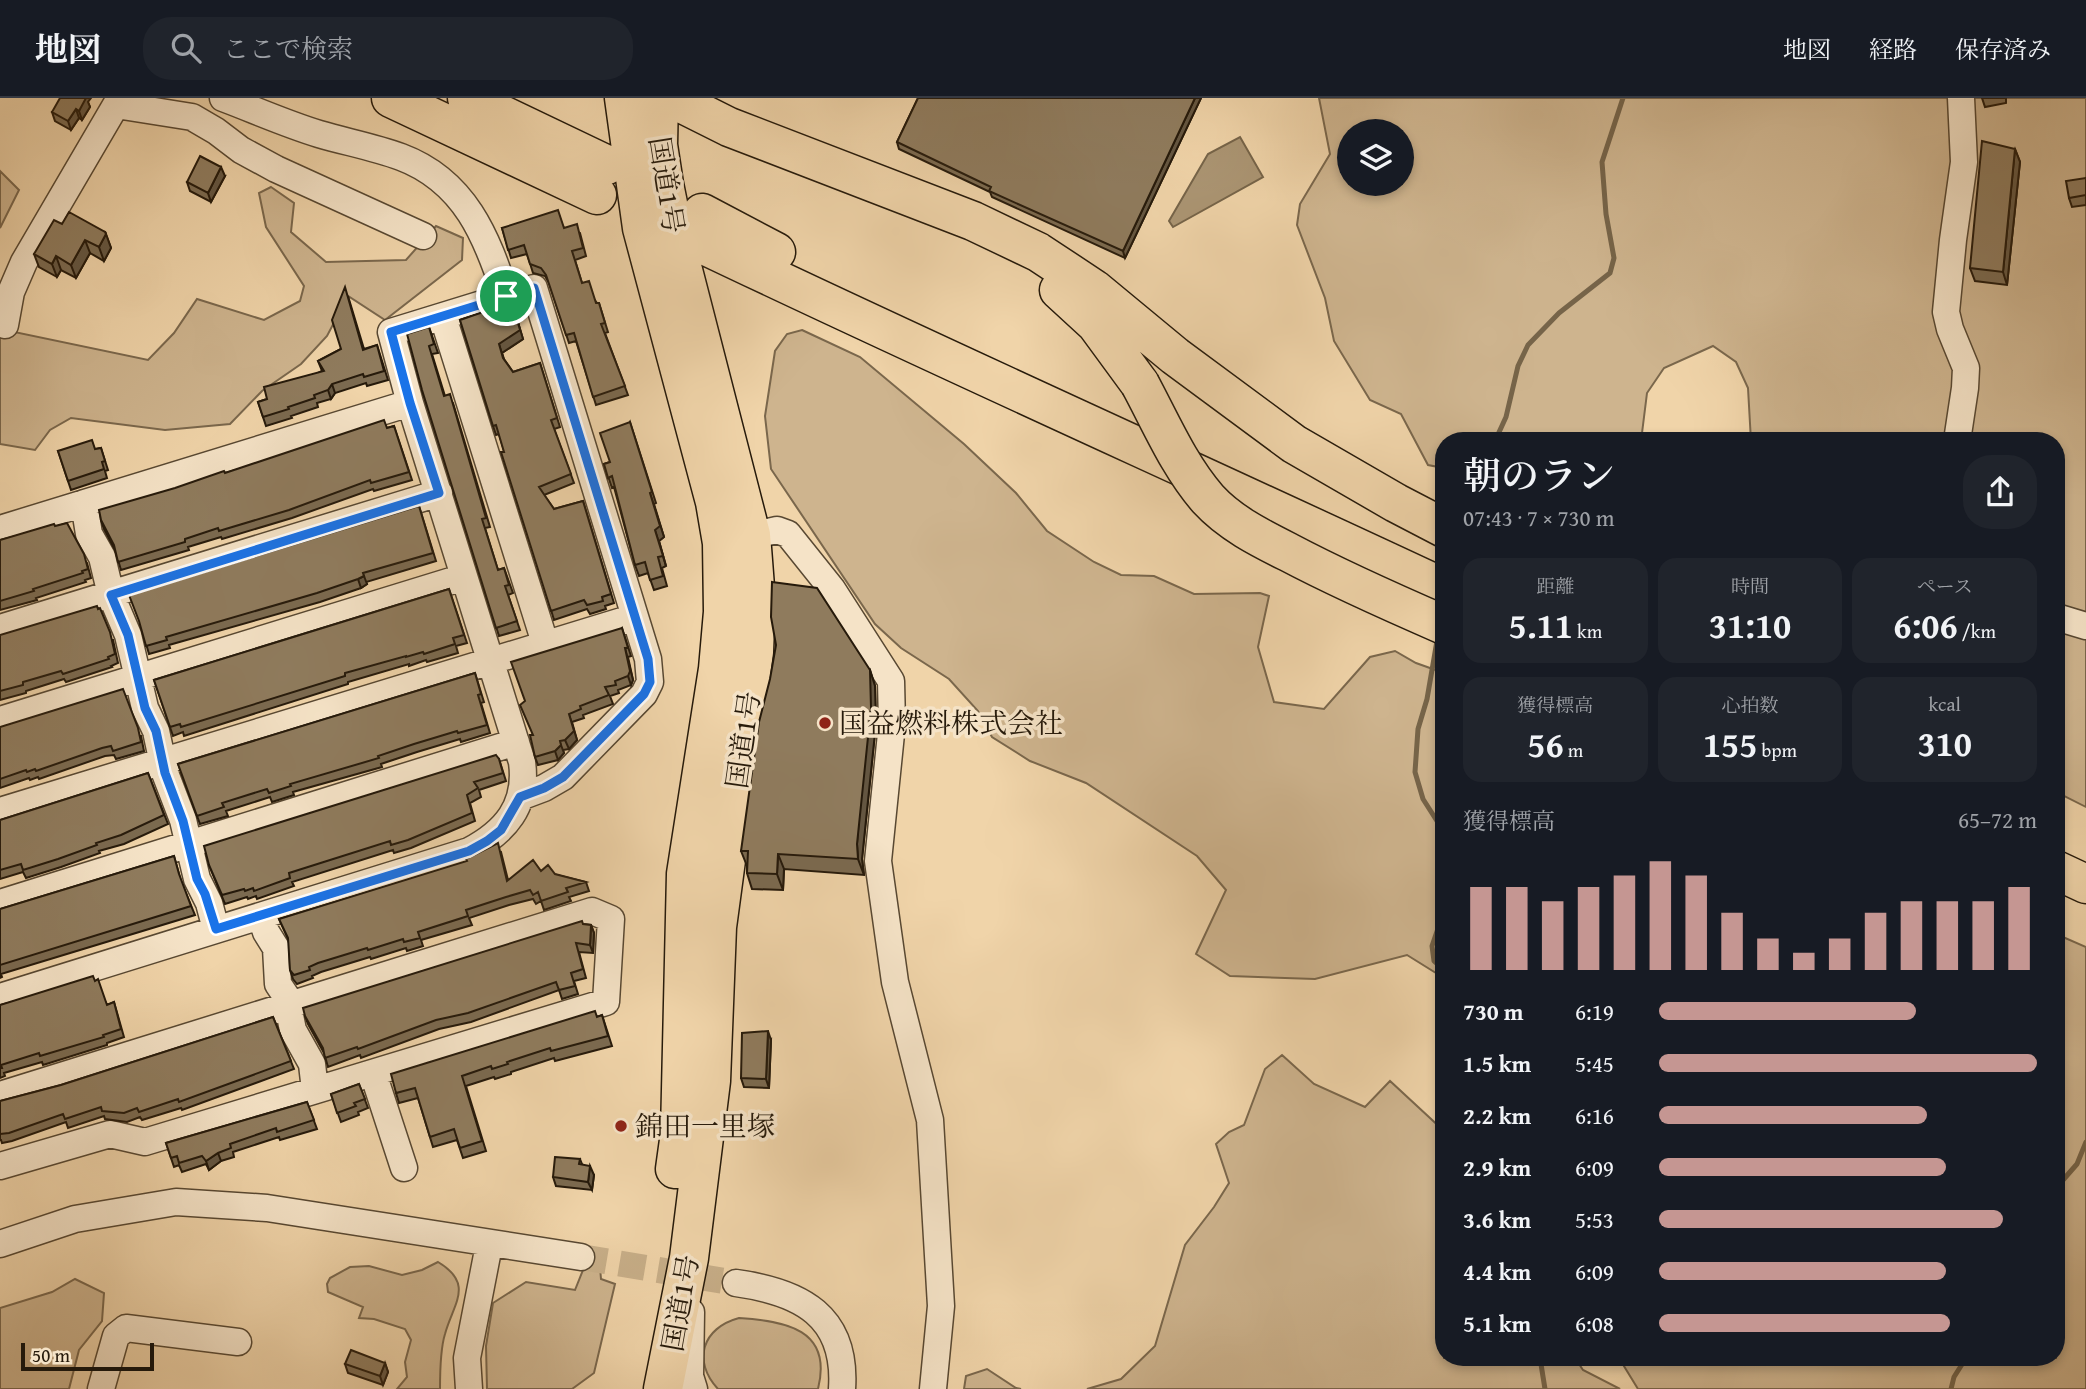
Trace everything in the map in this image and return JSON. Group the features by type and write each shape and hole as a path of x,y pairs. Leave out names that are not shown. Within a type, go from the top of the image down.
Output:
{"highway":[{"path":"391,98 602,180 467,98"},
{"path":"641,102 729,127 1004,234 1038,251 1094,289 1175,356 1294,444 1385,498 1435,523"},
{"path":"641,102 822,181 971,238 1030,268 1069,297 1096,324 1140,384 1196,483 1209,500 1253,534 1322,570 1435,621"},
{"name":"国道1号","path":"641,102 642,228 715,502 737,539 756,600 754,652 717,927 712,1081 689,1258 663,1389"},
{"path":"701,228 928,352 1098,427 1435,584"},
{"name":"国道1号","path":"641,1389 654,1330 680,1133 686,874 718,669 723,612 737,539"},
{"path":"2065,874 2086,884"}],"street":[{"path":"223,98 317,133 403,158 436,175 468,209 481,229 490,247 506,296"},
{"path":"1958,432 1966,368 1946,312 1952,240 1964,162 1961,98"},
{"path":"5,325 12,292 24,262 118,102 192,117 241,150 276,169 423,236"},
{"path":"0,997 469,851 501,830 520,797 524,778 522,762 410,403 391,332 534,288 635,617 650,671 650,682 644,694 563,777 520,797"},
{"path":"443,317 544,643"},
{"path":"0,529 410,403"},
{"path":"0,628 439,493"},
{"path":"84,503 89,534 102,558 111,595 128,635 145,708 156,731 197,879 205,894 216,929"},
{"path":"737,539 777,530 788,534 832,589 891,681 892,724 878,861 895,982 930,1120 941,1306 933,1389"},
{"path":"0,720 464,578"},
{"path":"0,811 635,617"},
{"path":"2065,620 2086,626"},
{"path":"0,903 516,742"},
{"path":"0,1094 592,911 611,919 606,1002 145,1142 110,1134 0,1166"},
{"path":"261,916 266,932 276,948 278,984 288,1005 293,1030 312,1064 315,1090"},
{"path":"373,1073 404,1168"},
{"path":"0,1244 75,1219 176,1202 267,1208 581,1258"},
{"path":"469,1389 467,1357 489,1245"},
{"path":"689,1258 690,1376 694,1389"},
{"path":"736,1283 762,1287 795,1297 818,1314 832,1331 839,1349 844,1372 842,1389"},
{"path":"102,1389 116,1336 126,1328 238,1342"}],"shaded area":[{"path":"1319,98 2086,98 2086,807 2065,796 2065,432 1750,432 1748,388 1736,362 1713,346 1664,368 1647,393 1642,432 1435,432 1435,466 1428,465 1401,414 1370,400 1334,341 1325,298 1297,225 1300,204 1330,154"},
{"path":"1240,137 1263,177 1173,227 1169,221 1208,154"},
{"path":"0,171 19,190 0,228"},
{"path":"271,187 294,203 291,232 326,262 406,260 436,226 463,238 462,260 385,320 348,296 327,336 301,364 262,391 230,424 165,430 71,418 50,430 35,450 0,444 0,329 148,360 174,333 197,299 264,320 300,301 304,286 266,227 259,193"},
{"path":"802,330 860,357 964,444 1016,493 1047,531 1094,562 1121,575 1154,576 1194,594 1260,593 1269,596 1258,647 1274,702 1324,709 1370,657 1395,651 1435,670 1435,972 1407,955 1315,979 1230,976 1196,954 1226,890 1197,856 1086,783 1030,761 992,737 978,711 949,679 901,648 875,624 771,469 765,416 775,351 787,334"},
{"path":"2065,938 2086,947 2086,1389 1638,1389 1624,1366 2065,1366"},
{"path":"1282,1055 1314,1084 1365,1107 1390,1081 1435,1123 1435,1366 1580,1366 1583,1370 1620,1389 1087,1389 1121,1379 1155,1346 1185,1245 1229,1183 1216,1144 1229,1132 1244,1125 1265,1069"},
{"path":"438,1262 456,1278 459,1287 442,1347 440,1389 397,1389 407,1377 405,1362 411,1340 405,1329 374,1319 359,1318 363,1307 328,1292 327,1284 330,1278 350,1267 369,1266 402,1275"},
{"path":"585,1265 600,1267 601,1279 615,1284 594,1373 572,1389 487,1389 486,1346 493,1303 526,1282 575,1290"},
{"path":"75,1279 104,1293 102,1321 79,1350 69,1389 0,1389 0,1308 52,1292"},
{"path":"739,1318 788,1326 812,1341 821,1369 818,1389 718,1389 705,1367 705,1347 716,1329"},
{"path":"987,1369 1021,1389 964,1389 966,1376"}],"building":[{"path":"60,98 86,98 79,111 76,109 68,121 52,112"},
{"path":"918,98 1195,98 1123,251 989,191 991,187 897,142"},
{"path":"1982,141 2015,149 2003,272 1970,268"},
{"path":"200,156 221,167 208,193 187,182"},
{"path":"2086,178 2086,195 2069,198 2066,181"},
{"path":"558,210 564,228 577,224 583,248 572,251 582,283 589,281 596,303 599,303 605,323 601,324 625,386 593,397 574,333 566,335 546,275 541,268 530,264 524,245 508,250 502,228"},
{"path":"69,212 106,234 99,247 85,240 71,265 56,256 52,264 34,254 54,220 62,224"},
{"path":"345,287 363,350 377,345 384,371 364,377 363,374 332,384 328,390 314,395 315,398 263,417 258,402 267,399 264,387 324,371 318,361 341,349 332,320"},
{"path":"512,302 520,330 499,344 503,358 513,372 540,363 557,418 551,420 571,474 539,487 554,509 583,501 611,594 602,597 603,601 587,605 584,600 551,611 501,452 504,452 496,425 493,426 460,320"},
{"path":"429,327 434,344 429,346 444,396 450,394 486,518 482,519 498,570 504,568 509,585 505,586 517,621 496,628 407,334"},
{"path":"384,420 387,428 394,426 409,472 371,483 370,480 289,510 219,531 218,528 185,539 185,542 118,562 99,510 224,471 225,473"},
{"path":"630,422 660,526 655,530 663,556 658,557 663,576 650,580 645,562 635,565 612,476 608,478 604,464 610,462 600,433"},
{"path":"92,440 95,449 101,448 105,461 102,462 104,469 68,481 58,451"},
{"path":"419,506 433,553 363,573 364,576 358,579 317,593 166,637 167,640 146,646 129,595"},
{"path":"67,523 84,554 88,569 33,589 34,591 0,601 0,540 54,524"},
{"name":"国益燃料株式会社","path":"772,582 817,588 870,670 871,708 857,844 858,859 778,854 777,874 747,873 748,851 741,851 759,722 776,645 771,617"},
{"path":"449,589 464,635 453,638 455,644 345,673 345,676 181,727 180,724 170,727 154,680"},
{"path":"97,606 110,632 115,654 108,657 109,659 63,674 61,671 0,691 0,635"},
{"path":"622,628 628,648 625,648 630,671 628,676 615,681 616,685 605,687 609,695 580,706 581,709 569,714 574,731 560,741 561,745 555,751 535,757 530,735 533,735 520,705 525,701 511,662"},
{"path":"475,673 487,725 414,744 269,793 267,789 222,803 224,807 197,816 178,764"},
{"path":"123,689 141,742 113,751 111,746 102,748 36,771 26,770 0,779 0,727"},
{"path":"496,755 503,773 474,782 478,788 467,795 472,813 408,840 391,845 390,841 289,873 290,878 254,891 253,888 244,889 222,895 204,846"},
{"path":"148,773 164,815 58,859 23,870 21,864 0,870 0,820"},
{"path":"498,843 507,881 533,860 541,871 548,865 555,874 586,882 566,888 568,892 541,901 538,892 533,895 530,890 506,897 466,910 468,916 418,932 420,938 404,942 403,939 368,950 367,948 318,963 309,967 310,970 294,975 290,970 288,938 279,919 467,861 466,859"},
{"path":"174,856 191,906 0,965 0,909"},
{"path":"582,921 583,924 591,925 590,945 576,943 583,969 571,973 575,986 559,990 556,982 325,1058 323,1048 305,1016 303,1008"},
{"path":"93,976 95,981 98,979 107,1005 114,1002 121,1029 103,1035 104,1037 1,1065 0,1068 0,1005"},
{"path":"595,1011 597,1017 602,1015 608,1036 551,1051 550,1048 507,1062 508,1064 492,1069 491,1066 462,1076 482,1141 460,1148 454,1129 430,1137 415,1088 396,1093 391,1074"},
{"path":"273,1017 291,1061 179,1102 178,1099 139,1112 137,1108 124,1113 102,1111 101,1107 65,1119 63,1114 0,1134 0,1101 61,1085"},
{"path":"768,1031 766,1079 741,1078 742,1033"},
{"path":"359,1084 365,1099 354,1103 356,1106 337,1113 331,1094"},
{"path":"307,1102 314,1120 277,1132 276,1128 230,1144 231,1148 206,1161 202,1156 179,1163 177,1156 171,1158 166,1143"},
{"path":"555,1157 580,1159 579,1164 590,1166 588,1182 553,1177"},
{"path":"351,1350 385,1363 380,1376 345,1364"}],"waterway":[{"path":"1499,432 1506,417 1518,366 1528,345 1559,313 1610,273 1614,258 1606,214 1602,162 1623,98"},
{"path":"1435,653 1427,699 1418,729 1415,772 1423,799 1435,818"},
{"path":"1435,937 1432,946 1435,962"},
{"path":"2065,1178 2077,1164 2086,1142"},
{"path":"1541,1366 1545,1389"},
{"path":"1951,1389 1961,1366"}],"tunnel":[{"path":"581,1257 736,1283"}],"place":[{"name":"国益燃料株式会社","path":"825,723"},
{"name":"錦田一里塚","path":"621,1126"}],"route":[{"path":"534,288 648,659 650,682 644,694 563,777 520,797 501,830 487,841 469,851 216,929 209,904 197,879 183,821 165,773 156,731 145,708 128,635 111,595 439,493 391,332 506,296 534,288"}]}
